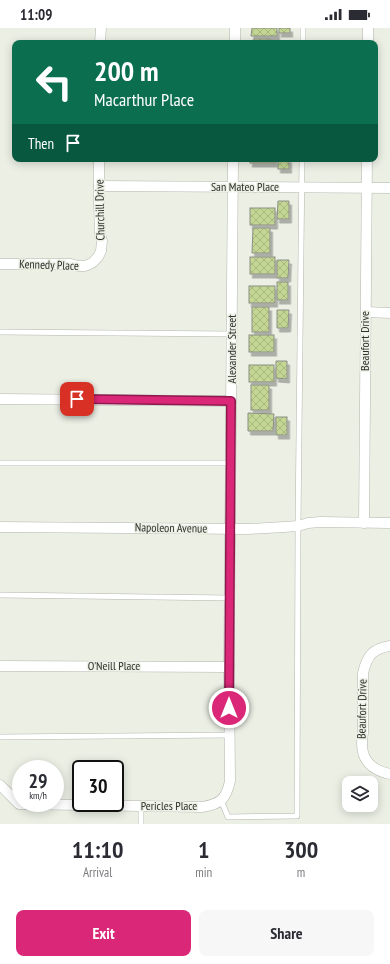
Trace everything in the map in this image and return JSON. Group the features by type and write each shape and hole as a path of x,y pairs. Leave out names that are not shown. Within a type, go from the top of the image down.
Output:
{"street":[{"path":"100,28 100,40"},
{"path":"234,40 235,28"},
{"path":"368,28 368,40"},
{"name":"Churchill Drive","path":"96,260 101,251 102,241 100,234 100,162"},
{"name":"Alexander Street","path":"221,800 227,792 230,781 229,667 233,162"},
{"name":"Beaufort Drive","path":"364,523 367,162"},
{"name":"San Mateo Place","path":"99,186 390,188"},
{"name":"Kennedy Place","path":"0,264 71,264 85,266 96,260"},
{"path":"366,312 390,313"},
{"path":"0,399 231,401"},
{"name":"Napoleon Avenue","path":"0,526 255,529 298,526 320,522 390,524"},
{"name":"Beaufort Drive","path":"390,646 383,647 371,653 362,673 363,733 361,743 366,761 373,768 390,774"},
{"name":"O'Neill Place","path":"0,666 229,667"},
{"name":"Pericles Place","path":"0,785 19,804 202,807 209,806 221,800"}],"lane":[{"path":"302,40 303,28"},
{"path":"221,800 228,817 297,816 302,162"},
{"path":"0,332 232,334"},
{"path":"0,463 230,464"},
{"path":"0,595 230,598"},
{"path":"0,737 230,736"},
{"path":"141,806 141,824"}],"building":[{"path":"252,28 277,28 277,36 251,36"},
{"path":"279,28 290,28 290,33 279,33"},
{"path":"254,39 271,39 271,40"},
{"path":"250,162 276,162 276,163"},
{"path":"278,162 289,162 289,169 278,169"},
{"path":"278,201 289,201 289,219 277,219"},
{"path":"250,208 275,208 275,225 250,225"},
{"path":"253,228 270,228 270,253 252,253"},
{"path":"250,257 275,257 275,274 250,274"},
{"path":"277,260 289,260 288,278 277,278"},
{"path":"277,282 288,282 288,300 277,300"},
{"path":"249,286 275,286 275,303 249,303"},
{"path":"252,307 269,307 269,332 252,332"},
{"path":"277,310 289,310 288,328 277,328"},
{"path":"249,335 274,335 274,352 249,352"},
{"path":"276,361 287,361 287,379 276,378"},
{"path":"249,365 274,365 274,382 249,382"},
{"path":"251,385 269,385 269,410 251,410"},
{"path":"248,413 274,414 273,431 248,431"},
{"path":"276,417 287,417 287,435 276,435"}],"route":[{"path":"77,399 231,401 229,708"}]}
